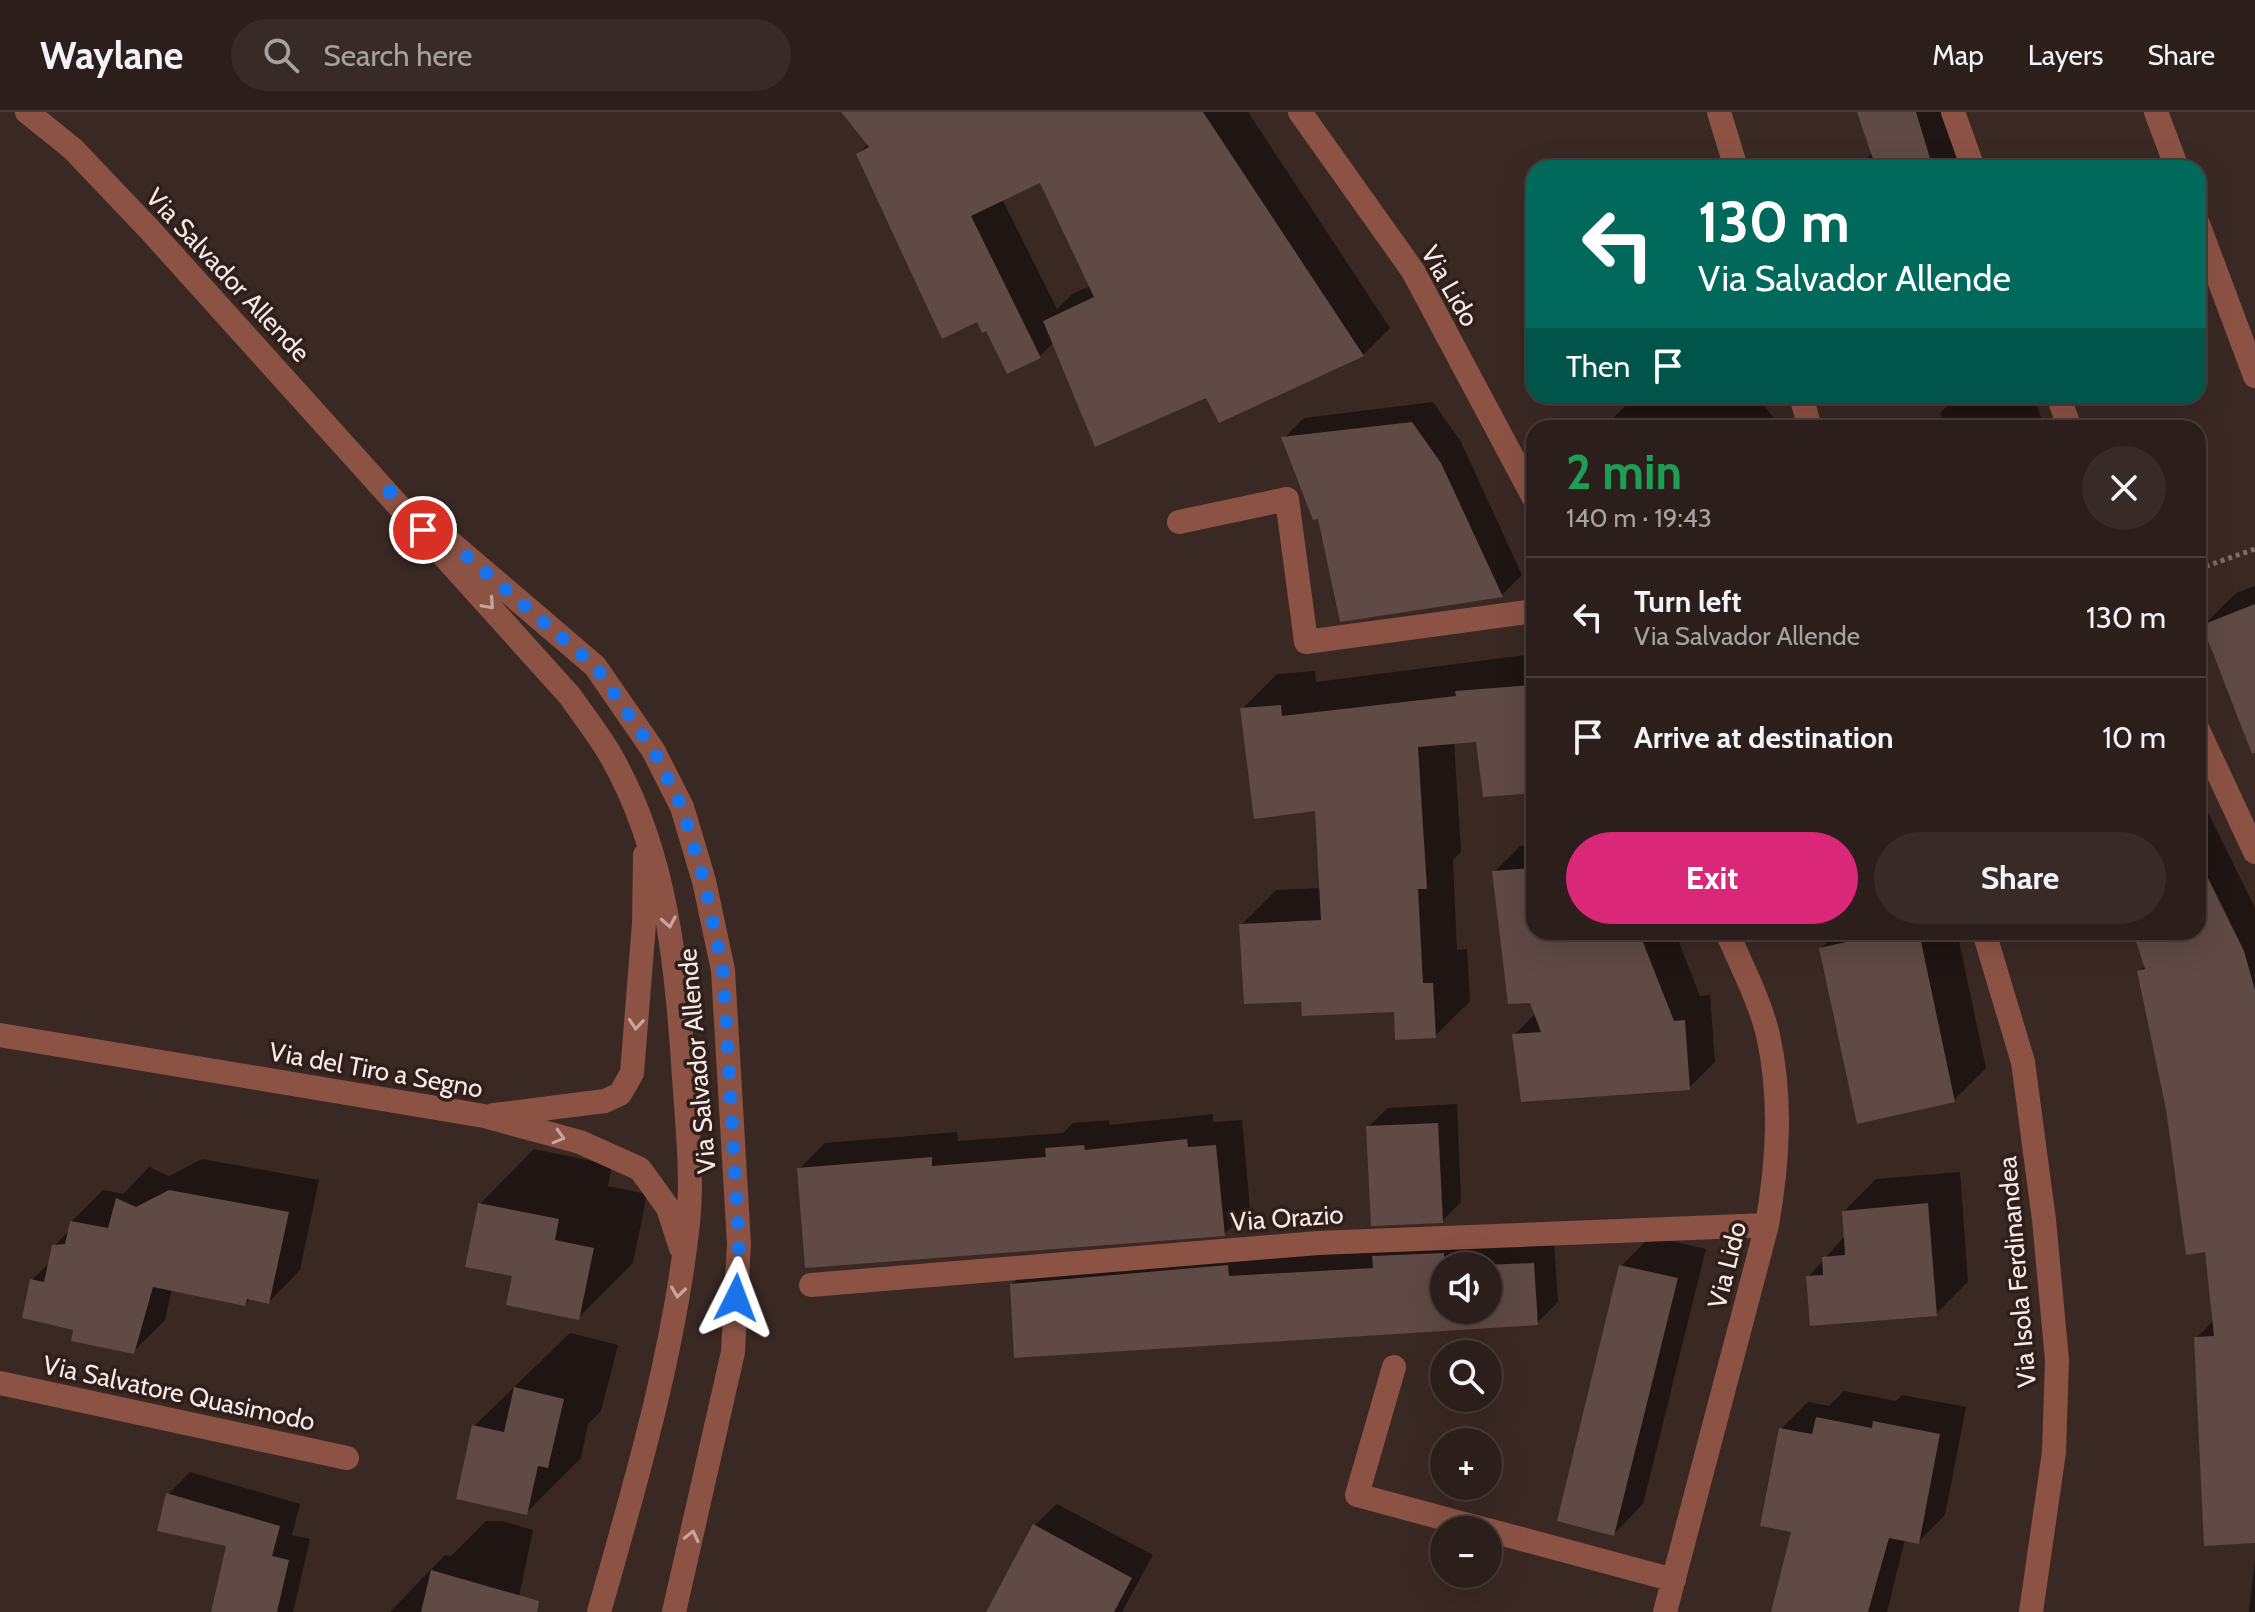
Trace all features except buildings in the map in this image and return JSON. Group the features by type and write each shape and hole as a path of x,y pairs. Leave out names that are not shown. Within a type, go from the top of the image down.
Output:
{"street":[{"name":"Via Salvador Allende","path":"27,112 73,149 381,483 570,696 611,756 645,835 662,885 677,972 687,1119 689,1220 676,1310 599,1612"},
{"name":"Via Lido","path":"1300,112 1413,271 1526,483"},
{"path":"1719,112 1734,160"},
{"path":"1953,112 1970,160"},
{"path":"2156,112 2174,160"},
{"path":"2206,245 2255,376"},
{"name":"Via Salvador Allende","path":"381,483 595,666 653,750 675,793 704,881 723,970 739,1244 733,1352 674,1612"},
{"path":"1179,522 1287,499 1306,642 1526,612"},
{"path":"2206,747 2255,852"},
{"path":"484,1116 605,1101 620,1094 632,1073 644,924 645,835"},
{"name":"Via Lido","path":"1665,1612 1767,1225 1778,1132 1775,1082 1767,1033 1730,940"},
{"name":"Via Isola Ferdinandea","path":"1986,940 2023,1062 2044,1220 2057,1360 2054,1452 2031,1612"},
{"name":"Via del Tiro a Segno","path":"0,1035 484,1116 580,1142 640,1169 668,1208 683,1255"},
{"name":"Via Orazio","path":"811,1285 1318,1243 1767,1225"},
{"path":"1394,1367 1357,1495 1436,1516"},
{"name":"Via Salvatore Quasimodo","path":"0,1383 347,1458"},
{"path":"1502,1534 1674,1580"}],"path":[{"path":"2206,566 2255,549"}],"route":[{"path":"423,530 381,483 595,666 653,750 682,807 704,881 723,970 739,1244 736,1298"}]}
